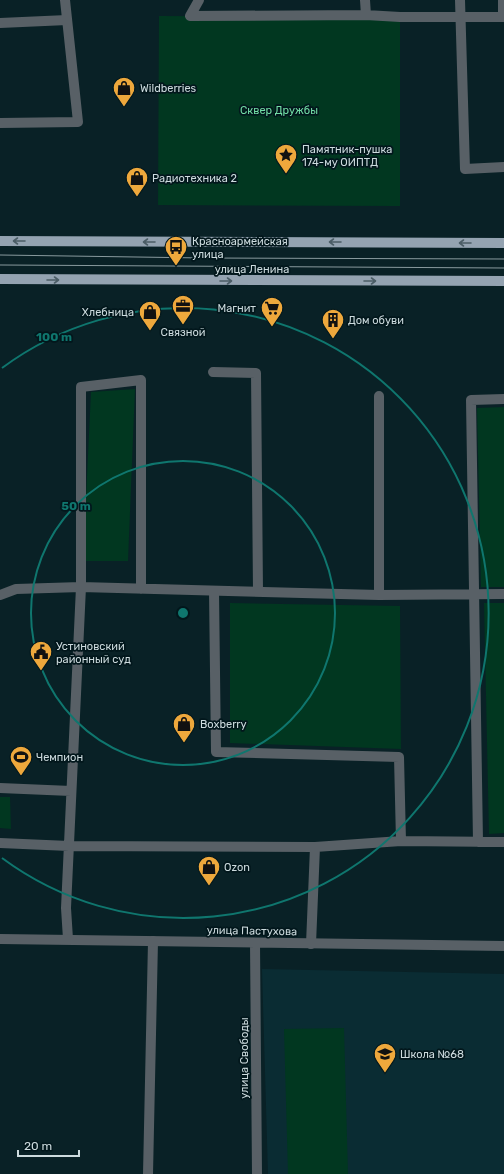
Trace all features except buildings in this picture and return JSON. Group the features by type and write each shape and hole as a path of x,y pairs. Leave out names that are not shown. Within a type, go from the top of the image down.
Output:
{"main road":[{"path":"0,241 504,243"},
{"name":"улица Ленина","path":"0,280 504,281"}],"street":[{"path":"0,123 78,122 65,0"},
{"path":"199,0 190,16 366,15 400,17 503,17 503,0"},
{"path":"364,0 366,15"},
{"path":"460,0 465,169 504,167"},
{"path":"0,23 67,20"},
{"path":"213,372 256,373 258,592"},
{"path":"68,939 66,908 81,587 81,387 141,380 141,589"},
{"path":"379,396 379,595"},
{"path":"478,842 471,400 504,399"},
{"path":"0,596 16,588 81,587 379,595 474,593 504,594"},
{"path":"214,591 216,752 399,757 401,841"},
{"path":"0,788 71,791"},
{"path":"0,843 69,846 315,847 401,841 504,842"},
{"path":"311,944 315,847"},
{"name":"улица Пастухова","path":"0,939 504,946"},
{"path":"148,1174 153,941"},
{"name":"улица Свободы","path":"255,943 257,1174"}],"shaded area":[{"name":"Школа №68","path":"262,969 504,974 504,1174 268,1174"}],"green space":[{"name":"Сквер Дружбы","path":"159,16 400,17 400,206 158,205"},
{"path":"135,389 128,561 83,561 91,392"},
{"path":"504,407 504,587 481,587 477,408"},
{"path":"230,603 400,606 401,749 230,743"},
{"path":"484,603 504,603 504,833 489,834"},
{"path":"0,797 10,797 11,829 0,828"},
{"path":"344,1028 348,1174 288,1174 284,1029"}],"tram line":[{"path":"0,255 204,258 504,259"},
{"path":"0,265 504,268"}],"place":[{"name":"Wildberries","path":"124,108"},
{"name":"Памятник-пушка 174-му ОИПТД","path":"286,174"},
{"name":"Радиотехника 2","path":"137,198"},
{"name":"Красноармейская улица","path":"176,266"},
{"name":"Связной","path":"183,326"},
{"name":"Магнит","path":"272,328"},
{"name":"Хлебница","path":"150,332"},
{"name":"Дом обуви","path":"333,340"},
{"name":"Устиновский районный суд","path":"41,672"},
{"name":"Boxberry","path":"184,744"},
{"name":"Чемпион","path":"21,776"},
{"name":"Ozon","path":"209,886"},
{"name":"Школа №68","path":"385,1074"}]}
